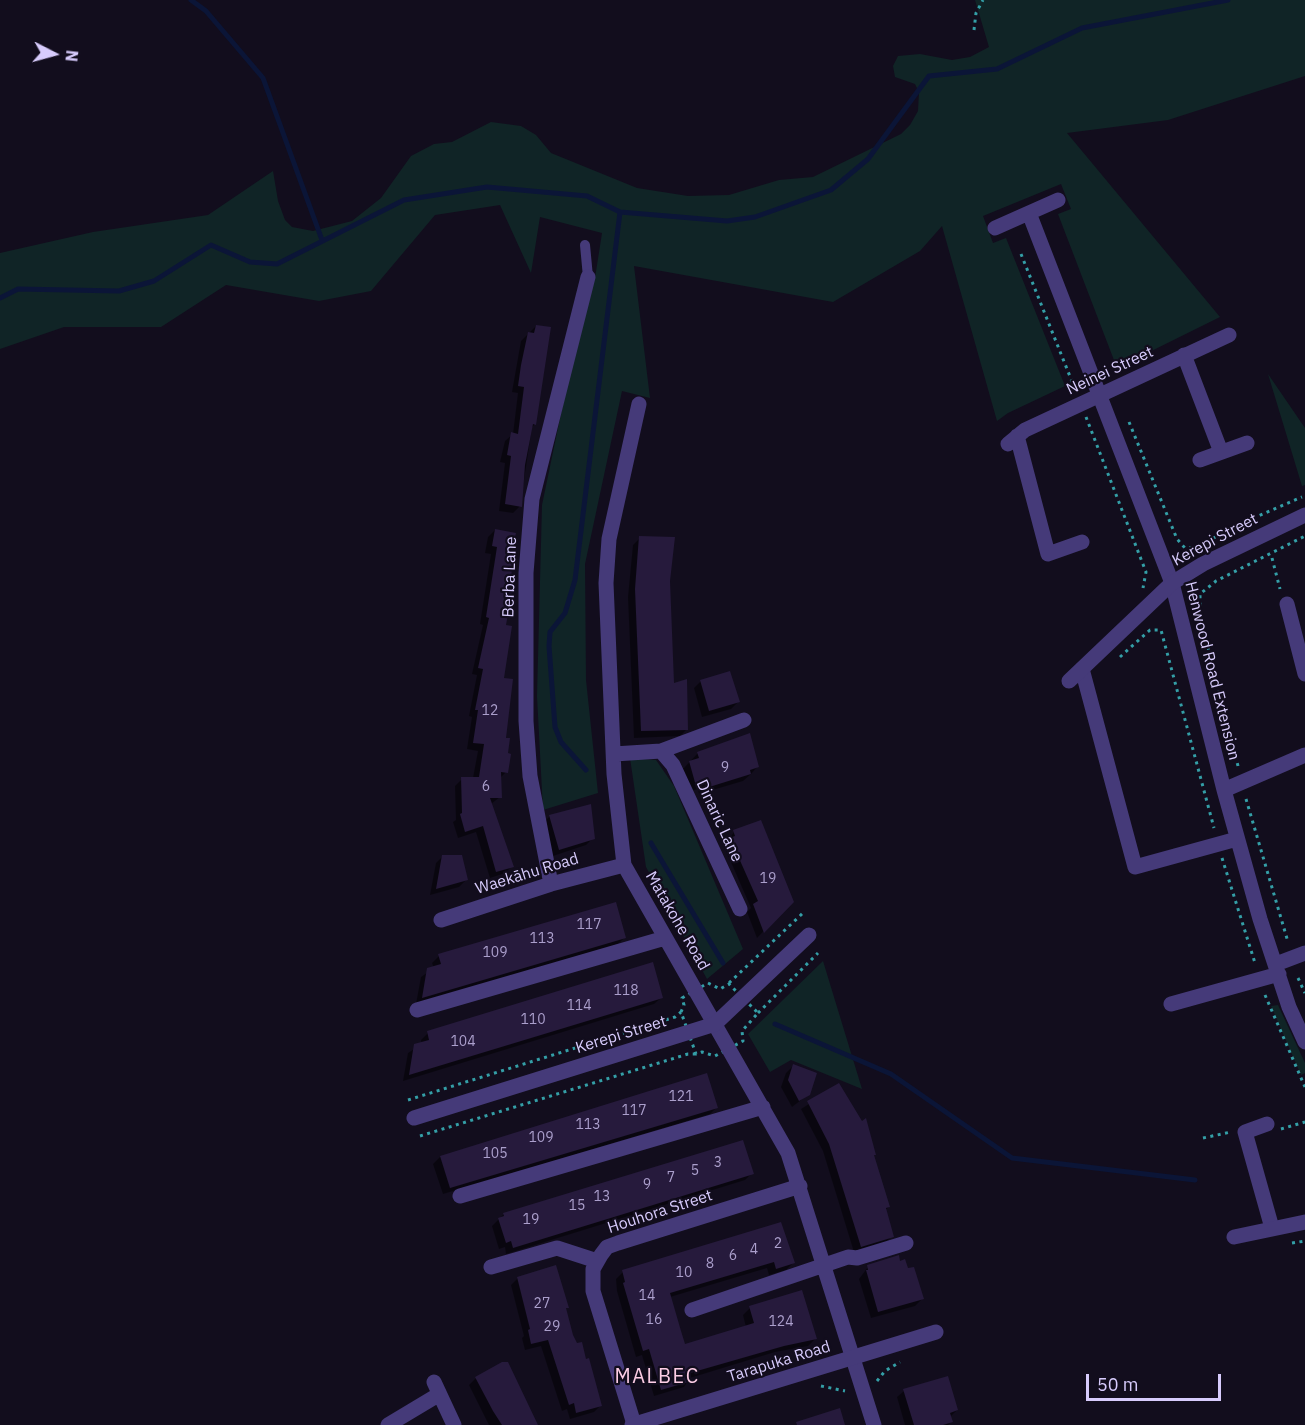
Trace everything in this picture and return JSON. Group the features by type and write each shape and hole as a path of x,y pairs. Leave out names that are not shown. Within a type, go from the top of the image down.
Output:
{"street":[{"path":"995,228 1058,200"},
{"name":"Henwood Road Extension","path":"1029,213 1172,583 1237,839 1289,1007 1305,1042"},
{"name":"Berba Lane","path":"551,884 530,776 525,721 526,573 532,499 588,277"},
{"name":"Neinei Street","path":"1082,542 1048,554 1012,440 1025,430 1229,335"},
{"path":"1184,355 1221,452"},
{"name":"Matakohe Road","path":"639,404 609,539 606,583 618,825 624,865 788,1153 874,1425"},
{"path":"1200,460 1247,443"},
{"name":"Kerepi Street","path":"1069,681 1172,583 1203,564 1305,515"},
{"path":"1287,604 1301,640 1305,674"},
{"path":"1082,669 1135,867 1237,839"},
{"path":"614,754 661,751 744,720"},
{"name":"Dinaric Lane","path":"661,751 673,765 740,909"},
{"path":"1224,790 1305,755"},
{"name":"Waekāhu Road","path":"441,920 551,884 624,865"},
{"name":"Kerepi Street","path":"414,1118 715,1024 809,935"},
{"path":"417,1010 665,938"},
{"path":"1171,1004 1278,969 1305,952"},
{"path":"460,1196 763,1107"},
{"path":"1267,1124 1245,1132 1272,1228"},
{"name":"Houhora Street","path":"597,1261 607,1247 800,1186"},
{"path":"1234,1238 1305,1222"},
{"path":"692,1310 848,1257 857,1258 906,1243"},
{"path":"491,1267 557,1248 597,1261 592,1279 593,1291 633,1425"},
{"name":"Tarapuka Road","path":"633,1425 936,1332"},
{"path":"388,1425 436,1389 454,1425"}],"lane":[{"path":"585,245 588,277"}],"path":[{"path":"974,30 975,13 983,0"},
{"path":"1022,254 1075,388"},
{"path":"1085,415 1146,572 1142,590"},
{"path":"1128,418 1176,539 1185,549 1195,549 1242,523 1302,497"},
{"path":"1238,768 1200,616 1200,594 1216,581 1305,536"},
{"path":"1182,555 1185,549"},
{"path":"1272,558 1281,596 1287,604"},
{"path":"1158,629 1162,622"},
{"path":"1118,659 1150,630 1158,629"},
{"path":"1158,629 1165,637 1216,837"},
{"path":"1246,801 1290,948"},
{"path":"1221,854 1255,965"},
{"path":"702,986 708,983 720,989 729,984 804,912"},
{"path":"735,1045 743,1041 742,1031 758,1013 818,952"},
{"path":"1297,975 1305,993"},
{"path":"729,984 736,991"},
{"path":"1264,993 1305,1087"},
{"path":"408,1100 675,1017 684,1005 682,998 688,995"},
{"path":"749,1004 758,1013"},
{"path":"681,1012 686,1024"},
{"path":"691,1041 696,1054"},
{"path":"420,1136 688,1054 702,1052 715,1056 721,1053"},
{"path":"1267,1124 1278,1130 1305,1122"},
{"path":"1203,1138 1226,1132 1245,1132"},
{"path":"869,1384 878,1381 880,1375 898,1362"},
{"path":"822,1385 829,1389 840,1388 846,1392 854,1389"}],"green space":[{"path":"975,0 1305,0 1305,76 1168,120 1067,133 1220,317 1117,368 1058,214 1071,209 1061,184 983,216 993,243 1006,238 1065,386 1008,413 997,421 942,226 920,251 833,302 634,266 650,398 622,391 585,564 586,680 598,793 543,810 537,696 542,505 579,327 595,278 602,233 540,217 531,273 500,205 435,215 371,291 319,301 226,285 161,327 64,327 0,349 0,253 93,232 208,215 273,171 278,201 285,220 292,227 313,231 352,221 381,198 411,156 434,144 452,142 491,122 521,126 536,135 551,153 637,188 688,196 729,195 779,180 813,177 901,134 910,125 918,111 919,92 915,84 895,77 893,66 898,56 920,54 952,60 970,57 989,47"},
{"path":"1268,374 1305,428 1305,485 1302,486"},
{"path":"630,758 656,760 674,786 743,949 707,979 646,867"},
{"path":"823,961 862,1089 791,1060 770,1072 748,1034"},
{"path":"1278,1005 1305,1063 1305,1073 1301,1075 1271,1006"}],"building":[{"path":"536,325 551,327 536,425 533,424 525,465 522,507 505,504 511,456 507,455 511,432 518,434 524,387 518,386 528,332 534,333"},
{"path":"495,529 516,533 511,555 513,562 509,591 512,591 506,625 512,626 504,678 513,679 506,738 510,738 508,753 511,754 508,773 501,772 502,798 490,798 514,867 496,872 483,826 465,832 460,814 462,813 461,777 479,777 484,744 473,743 478,710 475,710 483,669 478,668 489,618 486,617 497,547 492,546"},
{"path":"639,536 675,537 670,581 674,683 687,679 688,730 641,731 635,589"},
{"path":"730,671 740,702 709,711 700,680"},
{"path":"750,733 759,767 750,770 751,774 706,788 705,783 696,786 689,761 699,758 697,752"},
{"path":"591,804 595,839 559,850 549,815"},
{"path":"761,820 794,902 764,933 753,904 758,901 730,838 735,836 733,830"},
{"path":"442,855 462,855 468,880 436,889"},
{"path":"616,902 626,938 422,998 427,968 441,964 438,954"},
{"path":"653,962 663,998 409,1075 414,1044 429,1040 427,1031"},
{"path":"793,1064 817,1073 810,1095 799,1101 788,1080"},
{"path":"707,1073 718,1108 450,1188 440,1156"},
{"path":"839,1083 862,1121 866,1118 876,1155 874,1155 890,1207 886,1208 894,1237 861,1247 829,1144 807,1101"},
{"path":"743,1140 754,1174 513,1248 511,1241 506,1243 498,1218 504,1216 503,1213"},
{"path":"781,1222 795,1263 776,1269 774,1262 670,1293 685,1344 754,1323 749,1306 802,1290 817,1339 690,1373 692,1381 661,1390 649,1349 643,1351 623,1283 625,1282 622,1270"},
{"path":"899,1255 900,1261 905,1259 908,1268 914,1267 924,1299 878,1312 866,1270 868,1270 867,1265"},
{"path":"556,1265 569,1308 566,1308 573,1335 577,1343 582,1342 586,1359 589,1358 602,1406 576,1413 574,1403 569,1405 548,1340 531,1344 528,1330 530,1329 517,1277"},
{"path":"502,1362 508,1362 538,1425 502,1425 493,1411 475,1377"},
{"path":"948,1376 958,1410 950,1413 953,1422 943,1425 914,1425 903,1389"},
{"path":"840,1408 845,1425 797,1425 796,1422"}],"waterway":[{"path":"191,0 206,11 263,78 322,240"},
{"path":"0,298 18,289 119,291 154,281 211,245 250,262 277,264 404,200 487,187 587,196 620,212 727,221 755,217 831,190 868,159 929,76 997,69 1082,28 1228,0"},
{"path":"586,770 561,742 555,727 549,646 550,632 565,613 575,580 620,212"},
{"path":"651,843 723,963"},
{"path":"775,1024 891,1074 1012,1158 1195,1180"}],"district":[{"name":"MALBEC","path":"657,1377"}]}
